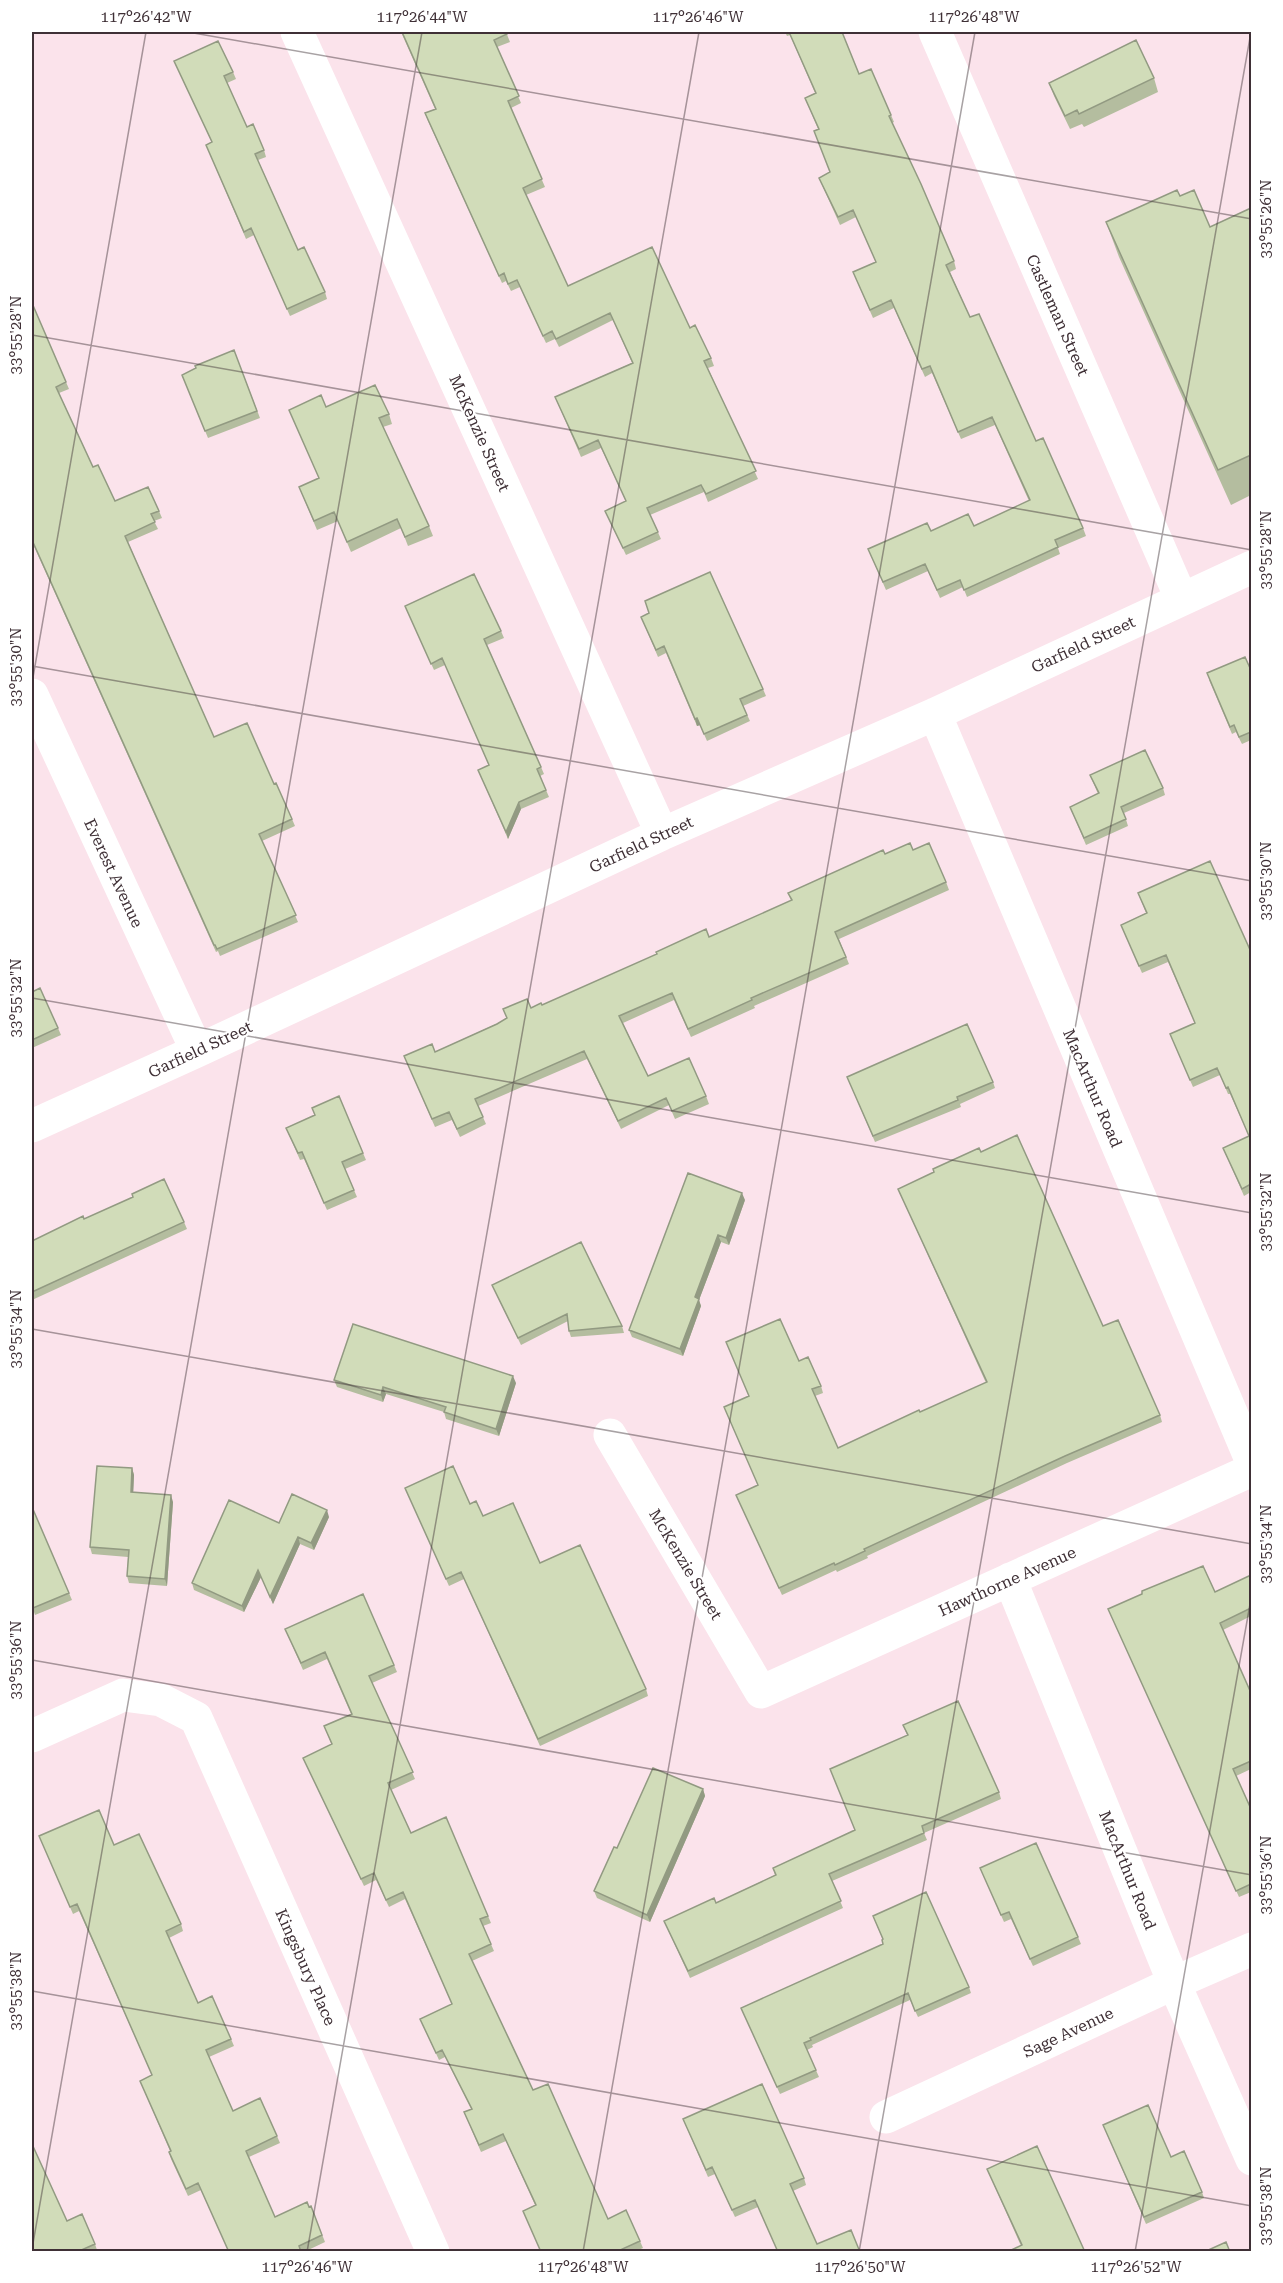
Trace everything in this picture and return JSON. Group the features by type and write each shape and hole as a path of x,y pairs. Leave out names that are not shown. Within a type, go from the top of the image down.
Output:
{"street":[{"name":"McKenzie Street","path":"297,32 662,834"},
{"name":"Castleman Street","path":"935,32 1181,598"},
{"name":"Garfield Street","path":"32,1126 662,834 935,714 1251,567"},
{"name":"Everest Avenue","path":"32,695 197,1051"},
{"name":"MacArthur Road","path":"935,714 1251,1462"},
{"name":"McKenzie Street","path":"610,1435 761,1692"},
{"name":"Hawthorne Avenue","path":"761,1692 1251,1470"},
{"name":"MacArthur Road","path":"1011,1579 1174,1983 1251,2159"},
{"name":"Kingsbury Place","path":"32,1736 123,1695 161,1700 196,1718 433,2252"},
{"name":"Sage Avenue","path":"886,2117 1251,1949"}],"building":[{"path":"402,32 506,32 507,34 494,40 519,96 508,101 542,179 523,188 568,286 652,247 690,328 695,325 711,358 704,361 756,471 706,494 701,485 647,508 658,532 623,548 605,511 626,501 598,440 579,449 555,397 633,363 610,313 556,339 552,331 543,336 517,280 508,284 504,273 499,276 425,113 436,109"},
{"path":"789,32 842,32 859,74 871,69 891,115 889,116 954,261 946,265 970,317 979,314 1036,441 1043,438 1083,528 1055,540 1058,547 964,590 960,580 937,590 925,564 883,582 868,549 927,523 931,531 968,514 974,526 1030,500 992,417 958,432 930,366 922,369 891,300 870,310 853,272 876,262 853,210 838,217 819,178 830,172 814,131 819,129 805,98 816,93"},
{"path":"1136,40 1154,78 1079,114 1077,110 1065,116 1049,83"},
{"path":"218,41 233,72 224,76 247,127 253,124 264,150 255,154 298,250 304,247 325,292 287,309 251,228 244,232 206,145 212,142 174,61"},
{"path":"1177,190 1180,196 1194,190 1210,227 1251,208 1251,455 1218,470 1106,222"},
{"path":"32,303 66,382 56,387 93,467 98,465 115,501 148,487 159,511 151,514 155,522 125,536 214,737 247,723 292,819 259,834 296,915 217,949 32,540"},
{"path":"234,350 257,411 205,431 182,375 196,368 195,366"},
{"path":"375,385 389,414 379,418 429,526 405,537 397,519 347,542 334,512 314,521 299,487 319,478 289,410 321,395 326,407"},
{"path":"710,572 763,689 740,699 747,715 704,734 697,718 695,719 664,646 656,650 641,617 649,613 645,601"},
{"path":"474,574 501,631 484,639 541,767 537,769 546,790 519,802 506,832 478,770 489,765 442,658 431,664 405,606"},
{"path":"1245,657 1251,667 1251,732 1239,737 1234,725 1230,727 1207,673"},
{"path":"1145,750 1163,788 1121,807 1126,819 1084,838 1070,807 1099,793 1090,775"},
{"path":"910,843 913,850 929,843 946,882 835,932 846,957 751,998 752,1000 688,1029 672,993 619,1016 648,1076 689,1058 706,1096 672,1111 666,1098 618,1121 584,1051 475,1099 483,1117 457,1129 449,1112 432,1119 404,1056 432,1044 435,1052 507,1018 503,1009 527,999 531,1008 541,1003 542,1005 657,954 656,952 706,929 709,937 792,900 788,893 883,850 885,854"},
{"path":"1210,861 1251,952 1251,1184 1242,1189 1223,1148 1249,1136 1228,1087 1226,1088 1217,1068 1190,1080 1170,1034 1195,1023 1166,955 1139,966 1121,925 1147,913 1138,893"},
{"path":"40,988 58,1028 32,1040 32,992"},
{"path":"967,1024 993,1082 957,1097 958,1100 873,1136 847,1077"},
{"path":"339,1096 363,1153 342,1162 354,1190 324,1203 302,1152 298,1153 286,1128 315,1115 312,1108"},
{"path":"1017,1135 1103,1326 1118,1320 1160,1415 1065,1456 864,1549 865,1551 835,1565 834,1563 779,1588 736,1495 758,1485 724,1407 749,1396 726,1342 780,1319 799,1361 808,1357 821,1386 812,1389 838,1448 919,1410 920,1412 987,1382 898,1189 934,1172 933,1169 979,1148 981,1152"},
{"path":"688,1173 742,1193 726,1238 718,1235 695,1297 699,1299 680,1349 629,1330"},
{"path":"164,1179 184,1222 32,1292 32,1241 83,1216 84,1219 133,1197 132,1194"},
{"path":"581,1242 622,1326 569,1331 567,1314 518,1338 492,1285"},
{"path":"353,1324 513,1376 496,1429 444,1412 446,1407 383,1387 381,1395 334,1380"},
{"path":"97,1466 132,1468 131,1492 171,1495 165,1579 127,1576 129,1550 90,1547"},
{"path":"453,1466 470,1504 476,1501 483,1516 513,1503 540,1563 580,1545 646,1689 538,1739 461,1572 446,1579 405,1488"},
{"path":"292,1494 327,1510 311,1543 298,1537 270,1597 258,1570 242,1606 192,1583 229,1500 279,1523"},
{"path":"32,1507 69,1593 33,1608 32,1605"},
{"path":"1203,1566 1215,1592 1251,1575 1251,1608 1220,1623 1251,1693 1251,1761 1233,1769 1251,1809 1251,1884 1236,1891 1108,1609 1142,1594 1142,1591"},
{"path":"363,1594 394,1665 369,1676 413,1772 388,1783 411,1833 446,1817 488,1916 480,1919 491,1944 469,1954 533,2090 548,2084 608,2219 626,2210 640,2241 620,2250 621,2252 541,2252 523,2211 536,2205 503,2134 479,2145 464,2112 472,2109 442,2050 436,2053 420,2019 452,2004 403,1892 386,1900 374,1873 361,1879 303,1758 332,1744 324,1726 352,1714 325,1652 301,1663 285,1629"},
{"path":"958,1701 999,1792 922,1826 924,1833 829,1874 841,1901 688,1971 664,1921 714,1898 716,1903 776,1875 773,1868 855,1830 830,1769 908,1735 903,1725"},
{"path":"653,1768 703,1789 647,1915 594,1891 614,1847 617,1848"},
{"path":"99,1810 114,1845 139,1834 181,1924 166,1931 198,2003 212,1996 231,2039 206,2050 233,2111 260,2098 277,2136 246,2151 275,2217 307,2202 309,2207 311,2206 322,2235 299,2246 301,2252 224,2252 228,2250 198,2183 186,2189 169,2152 171,2151 140,2081 152,2075 77,1904 70,1907 39,1836"},
{"path":"1036,1843 1078,1937 1030,1959 1009,1912 1001,1915 980,1868"},
{"path":"926,1892 969,1987 915,2011 908,1993 810,2038 811,2040 804,2043 816,2070 777,2087 741,2008 883,1944 873,1916"},
{"path":"762,2084 804,2178 790,2184 817,2244 851,2230 860,2252 778,2252 755,2200 732,2210 712,2167 706,2170 683,2119"},
{"path":"1148,2105 1171,2157 1184,2151 1202,2192 1144,2217 1103,2125"},
{"path":"32,2144 67,2221 82,2214 95,2244 77,2252 32,2252"},
{"path":"1037,2146 1085,2252 1007,2252 1022,2245 987,2169"},
{"path":"1226,2242 1230,2252 1204,2252"}]}
